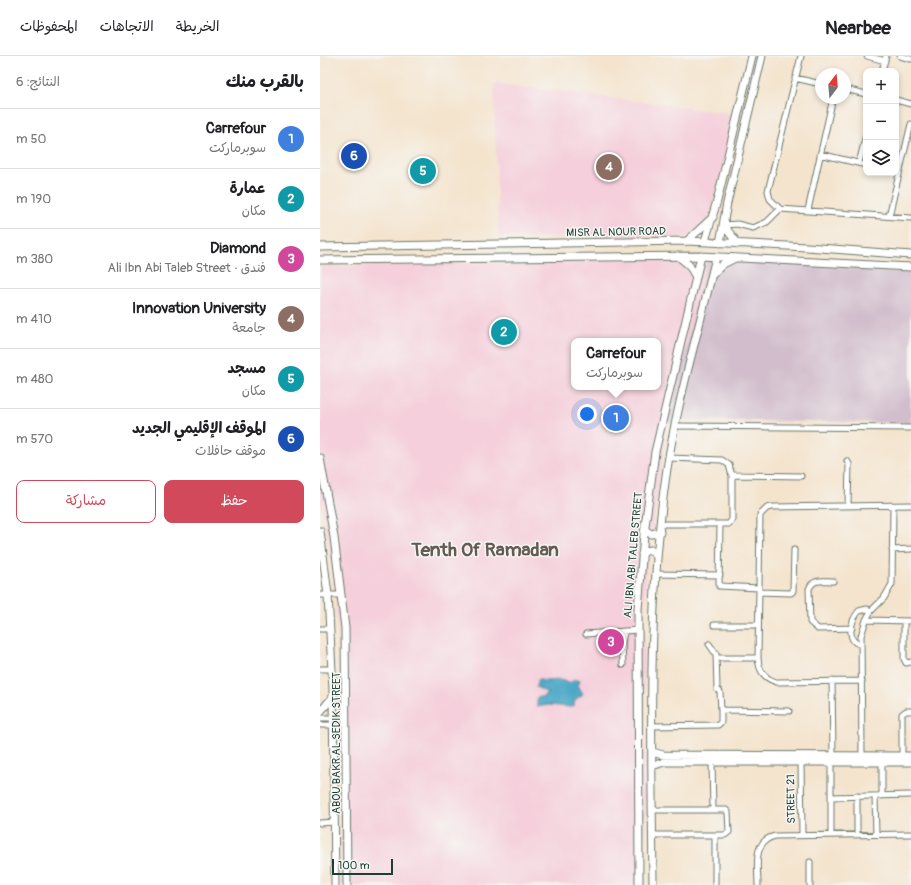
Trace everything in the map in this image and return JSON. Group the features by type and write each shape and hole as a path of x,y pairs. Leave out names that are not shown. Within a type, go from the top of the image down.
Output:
{"street":[{"path":"705,241 713,217 752,56"},
{"path":"720,243 727,203 762,56"},
{"path":"801,56 768,191 770,200 780,209 911,218"},
{"path":"867,56 885,58 883,68"},
{"path":"900,56 911,59"},
{"path":"795,78 815,83"},
{"path":"851,90 863,93"},
{"path":"899,101 911,104"},
{"path":"808,210 832,104"},
{"path":"899,168 911,124"},
{"path":"859,163 865,140"},
{"path":"820,154 863,164"},
{"path":"889,216 897,176"},
{"path":"717,201 727,203"},
{"path":"724,222 753,228 767,222 780,209"},
{"path":"687,241 713,217"},
{"path":"724,222 738,244"},
{"name":"MISR AL NOUR ROAD","path":"320,247 705,241 911,255"},
{"path":"645,242 648,249 645,256"},
{"path":"663,256 660,249 665,242"},
{"path":"789,260 794,255 792,246"},
{"path":"805,261 802,252 807,247"},
{"path":"678,256 689,265 696,277"},
{"path":"320,260 701,256 911,267"},
{"name":"ALI IBN ABI TALEB STREET","path":"639,885 638,630 642,554 655,452 701,256"},
{"path":"653,885 651,726 655,574 674,426 716,257"},
{"path":"711,276 723,264 738,258"},
{"path":"691,300 696,298 704,301"},
{"path":"674,426 911,428"},
{"name":"ABOU BAKR AL SEDIK STREET","path":"320,458 334,537 341,595 346,662 347,885"},
{"path":"661,524 729,524 732,522 732,476 729,464 722,460 669,458"},
{"path":"847,461 849,464 848,505"},
{"path":"732,476 801,476"},
{"path":"862,681 776,682 766,677 761,672 758,658 760,520 763,511 772,506 911,505"},
{"path":"862,755 861,644 866,620 870,611 884,598 892,584 893,506"},
{"path":"720,524 720,586 790,593 793,591 794,550"},
{"path":"645,530 651,534 660,532"},
{"name":"ABOU BAKR AL SEDIK STREET","path":"320,531 328,595 332,668 334,721 335,885"},
{"path":"892,550 911,549"},
{"path":"642,554 651,550 657,557"},
{"path":"655,574 720,575"},
{"path":"833,582 814,582 808,589 810,622 818,629 852,628"},
{"path":"320,595 341,595"},
{"path":"861,644 856,644 851,640 850,635 859,611 867,609 870,611"},
{"path":"866,620 911,621"},
{"path":"904,621 904,659 906,662 911,662"},
{"path":"714,625 758,625"},
{"path":"320,629 330,629"},
{"path":"586,634 638,630"},
{"path":"623,665 622,643 624,632"},
{"path":"651,726 718,725 721,722 720,692 717,690 716,654 709,644"},
{"path":"716,658 758,658"},
{"path":"320,668 332,668"},
{"path":"831,835 832,681"},
{"path":"333,697 321,716 322,725 334,721"},
{"path":"721,710 789,711"},
{"path":"902,756 902,714 906,710 911,711"},
{"path":"321,716 334,721"},
{"path":"652,752 663,755 831,759 882,759 911,756"},
{"path":"652,766 664,762 801,762 862,755 911,762"},
{"path":"882,759 882,796"},
{"path":"712,762 713,810"},
{"name":"STREET 21","path":"801,762 802,835"},
{"path":"831,797 911,795"},
{"path":"857,796 857,835"},
{"path":"875,796 876,834"},
{"path":"639,841 645,837 715,835 728,833 728,812 726,810 652,810"},
{"path":"639,821 644,823 652,820"},
{"path":"320,823 334,822"},
{"path":"758,885 758,853 764,841 775,836 911,834"},
{"path":"715,835 715,885"},
{"path":"810,862 810,885"}],"shaded area":[{"path":"494,83 735,114 710,219 687,237 498,237"},
{"path":"708,257 668,423 647,569 644,612 646,885 341,885 339,648 333,574 320,495 320,266"},
{"path":"708,257 911,272 911,423 682,420 668,423"}],"water":[{"path":"538,679 544,681 560,680 570,683 574,680 579,680 580,682 578,685 583,694 575,700 574,706 571,707 548,705 537,707 537,697 544,697 545,694 548,693 536,687"}],"place":[{"name":"الموقف الإقليمي الجديد","path":"354,156"},
{"name":"Innovation University","path":"609,167"},
{"name":"مسجد","path":"423,171"},
{"name":"عمارة","path":"504,332"},
{"name":"Carrefour","path":"616,418"},
{"name":"Diamond","path":"611,642"}],"district":[{"name":"Tenth Of Ramadan","path":"485,550"}]}
